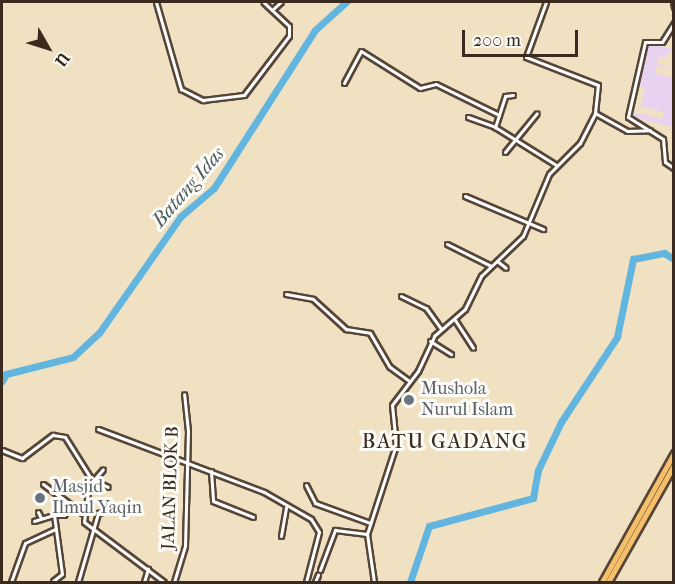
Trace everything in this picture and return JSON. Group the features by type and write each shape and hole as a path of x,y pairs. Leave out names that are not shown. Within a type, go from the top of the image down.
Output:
{"highway":[{"path":"602,582 674,453"},
{"path":"608,582 674,465"}],"street":[{"path":"156,2 181,89 203,100 235,100 257,81 290,30 263,2"},
{"path":"272,10 281,2"},
{"path":"374,582 367,534 396,445 391,407 409,381 430,341 441,329 455,320 491,266 530,223 556,165 580,143 595,113 598,85 525,57 546,2"},
{"path":"673,2 674,7"},
{"path":"674,23 662,42 645,42 628,115 664,142 665,162 674,168"},
{"path":"344,83 359,51 420,88 436,84 499,115"},
{"path":"495,127 505,96 513,95"},
{"path":"505,152 537,112"},
{"path":"595,113 629,132 650,130"},
{"path":"468,117 516,136 556,165"},
{"path":"465,196 543,228"},
{"path":"447,244 491,266"},
{"path":"496,261 506,268"},
{"path":"286,294 313,299 346,329 369,332 390,367 409,381"},
{"path":"401,296 426,308 441,329"},
{"path":"455,320 473,348"},
{"path":"430,341 451,354"},
{"name":"JALAN BLOK B","path":"174,582 184,554 186,463 184,394"},
{"path":"98,429 211,471 286,507 320,529 306,582"},
{"path":"2,450 22,458 43,440 60,435 93,482 108,487"},
{"path":"82,513 93,482 103,470"},
{"path":"211,471 213,501 253,517"},
{"path":"667,476 674,480"},
{"path":"43,484 82,513 94,530 164,582"},
{"path":"306,485 315,503 370,523"},
{"path":"34,521 54,515 64,515 71,505"},
{"path":"281,536 286,507"},
{"path":"78,582 99,511 112,510"},
{"path":"38,512 41,518"},
{"path":"53,581 62,574 54,529 54,515"},
{"path":"11,582 25,543 54,529"},
{"path":"320,570 335,530 367,534"},
{"path":"144,582 148,569"},
{"path":"315,582 318,575"}],"shaded area":[{"path":"647,42 673,49 665,57 673,60 659,56 657,63 673,70 657,66 655,73 673,78 673,127 628,116","holes":["639,86 645,88 641,107 664,112 662,119 633,112"]}],"waterway":[{"name":"Batang Idas","path":"2,381 6,374 73,357 99,333 181,216 214,188 315,30 346,2"},
{"path":"410,582 429,526 533,498 538,470 561,422 617,337 633,259 664,253 674,259"}],"place":[{"name":"Mushola Nurul Islam","path":"409,400"},
{"name":"Masjid Ilmul Yaqin","path":"40,498"}],"district":[{"name":"BATU GADANG","path":"445,441"}]}
